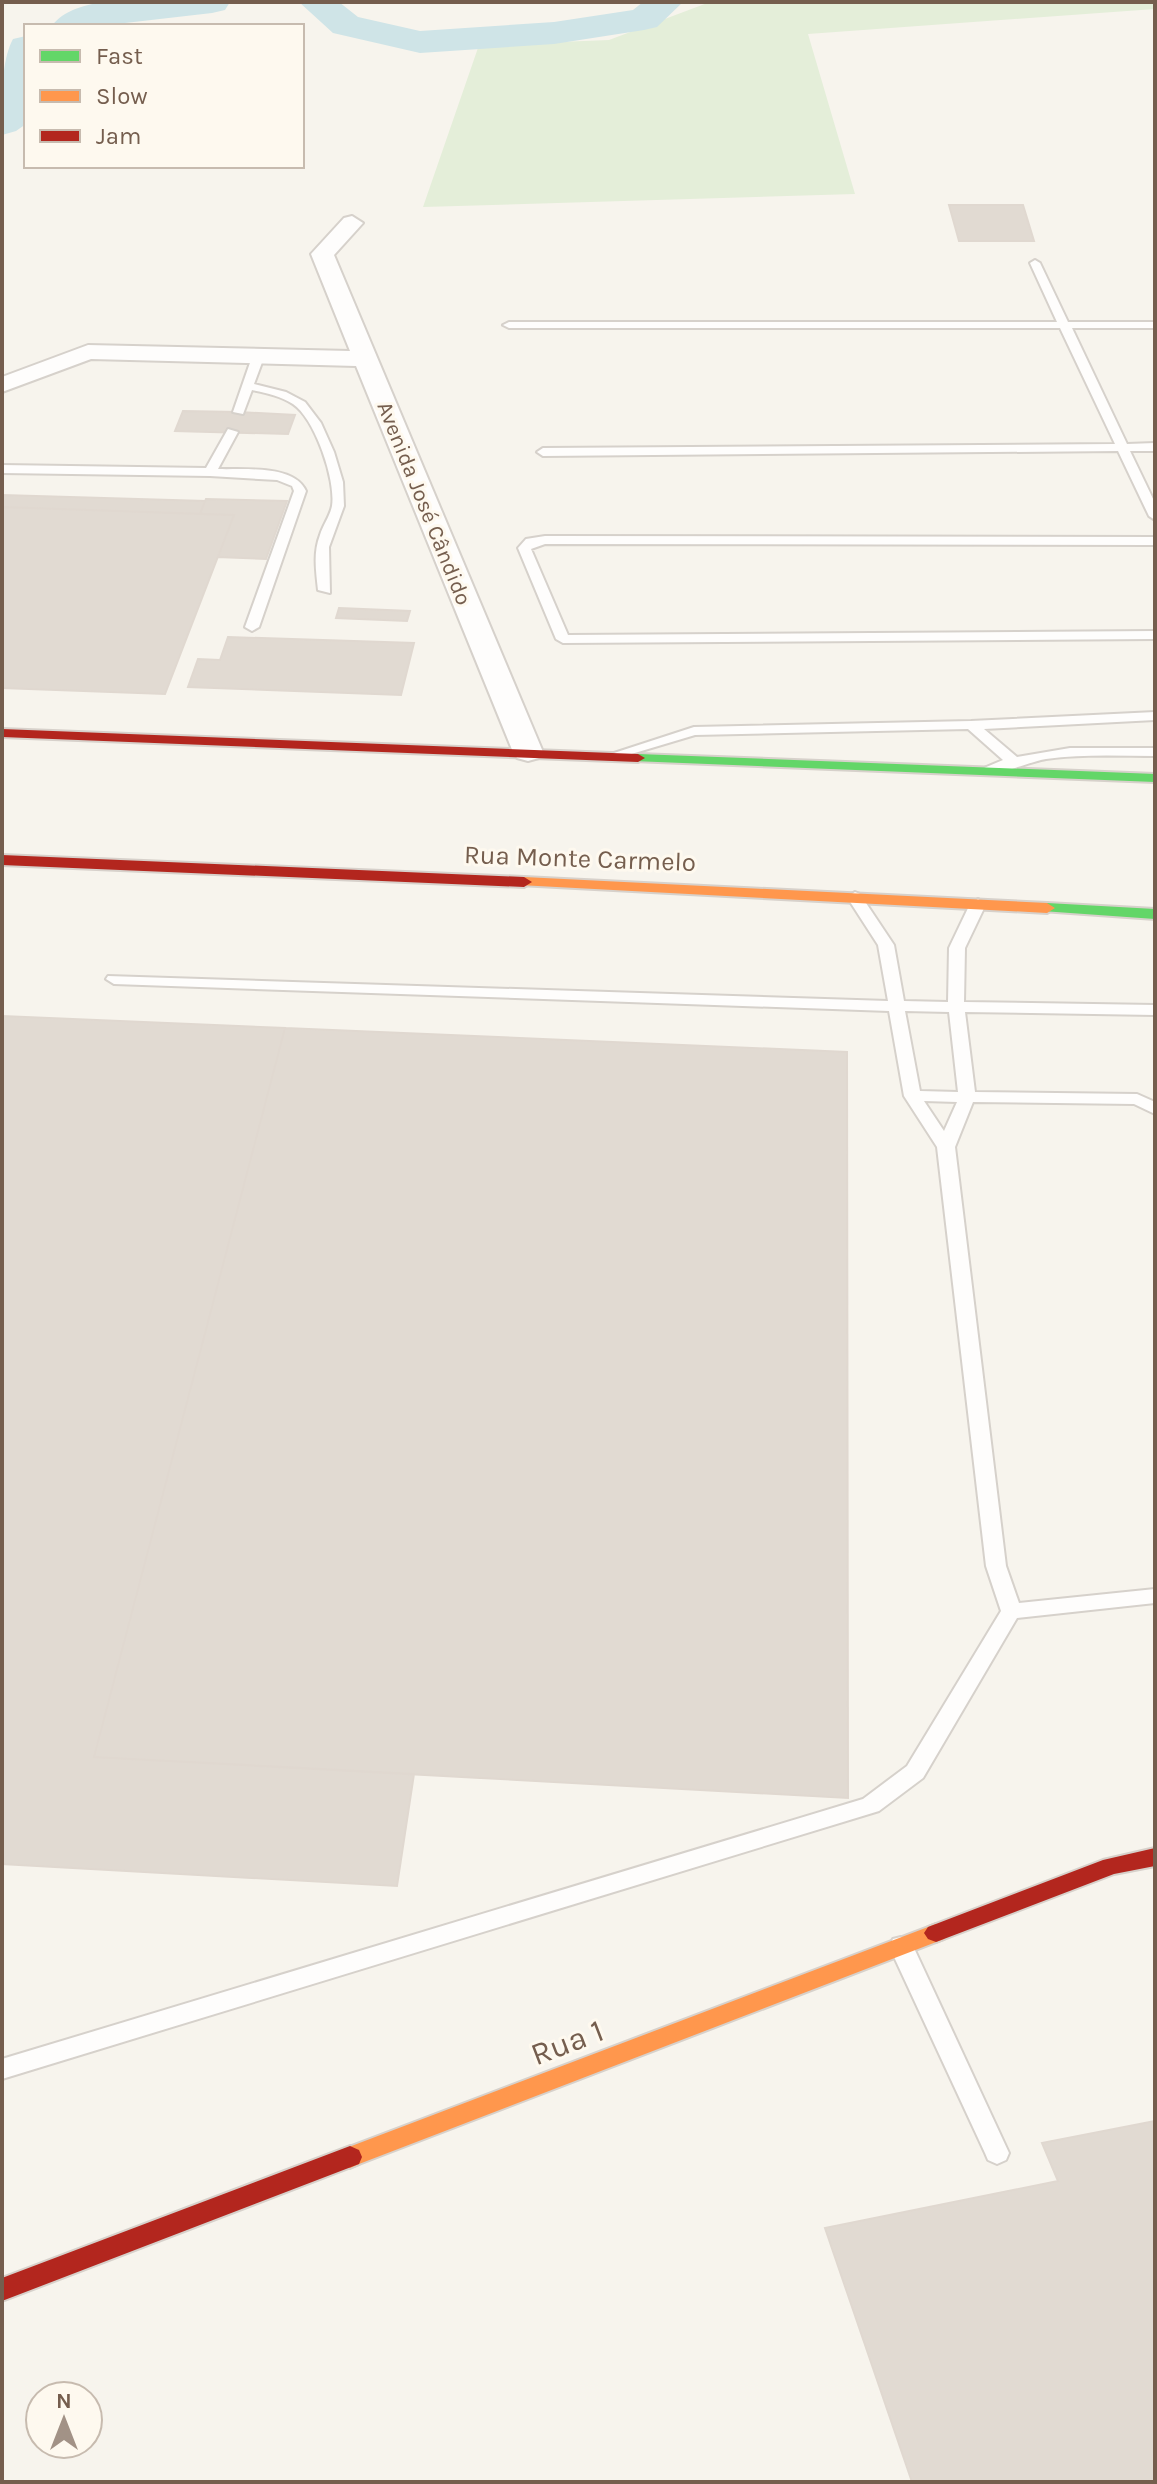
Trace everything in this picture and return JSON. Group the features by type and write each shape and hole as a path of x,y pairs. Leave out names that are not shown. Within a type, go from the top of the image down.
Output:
{"main road":[{"path":"2,733 1155,776"},
{"name":"Rua Monte Carmelo","path":"2,860 855,897 1150,914"},
{"name":"Rua 1","path":"2,2290 1111,1866 1155,1857"}],"street":[{"name":"Avenida José Cândido","path":"352,223 322,254 528,752"},
{"path":"2,385 88,352 366,359"}],"lane":[{"path":"1035,263 1155,516"},
{"path":"509,325 1155,325"},
{"path":"239,412 258,357"},
{"path":"248,386 284,394 301,404 315,420 338,486 338,506 324,541 321,561 325,590"},
{"path":"210,472 232,432"},
{"path":"543,452 1155,447"},
{"path":"2,469 210,472 279,476 297,484 300,491 252,627"},
{"path":"1155,541 545,540 531,542 524,548 563,639 1155,635"},
{"path":"612,756 694,731 971,725 1155,716"},
{"path":"971,725 1012,760"},
{"path":"989,771 1012,760 1048,753 1155,752"},
{"path":"2,2069 871,1805 915,1772 1011,1611 996,1566 946,1147 912,1096 886,945 855,897"},
{"path":"946,1147 967,1097 956,1006 957,948 978,904"},
{"path":"114,979 898,1006 1155,1010"},
{"path":"912,1096 1137,1099 1155,1109"},
{"path":"1011,1611 1155,1596"},
{"path":"901,1946 997,2153"}],"green space":[{"path":"710,2 1155,2 1155,9 808,34 855,194 423,207 479,45 609,40"}],"building":[{"path":"949,205 1023,205 1034,241 959,241"},
{"path":"183,411 295,415 288,434 175,431"},
{"path":"2,495 205,501 200,514 2,507"},
{"path":"206,499 287,501 266,559 218,557 234,515 200,514"},
{"path":"2,507 234,515 165,694 2,688"},
{"path":"339,608 410,611 407,621 336,618"},
{"path":"228,637 414,643 401,695 188,687 198,659 220,660"},
{"path":"2,1016 285,1028 94,1757 414,1774 397,1886 2,1864"},
{"path":"285,1028 847,1052 848,1798 94,1757"},
{"path":"1155,2121 1155,2482 912,2482 825,2228 1058,2181 1042,2143"}],"waterway":[{"path":"74,24 95,14 212,2"},
{"path":"317,2 346,25 420,42 554,33 644,19 665,2"},
{"path":"2,123 18,111 24,63"}],"traffic: fast":[{"path":"638,758 1155,778"},
{"path":"1047,908 1155,914"}],"traffic: slow":[{"path":"524,882 1047,908"},
{"path":"350,2157 936,1933"}],"traffic: jam":[{"path":"2,733 638,758"},
{"path":"2,860 524,882"},
{"path":"936,1933 1111,1866 1155,1857"},
{"path":"2,2290 350,2157"}]}
